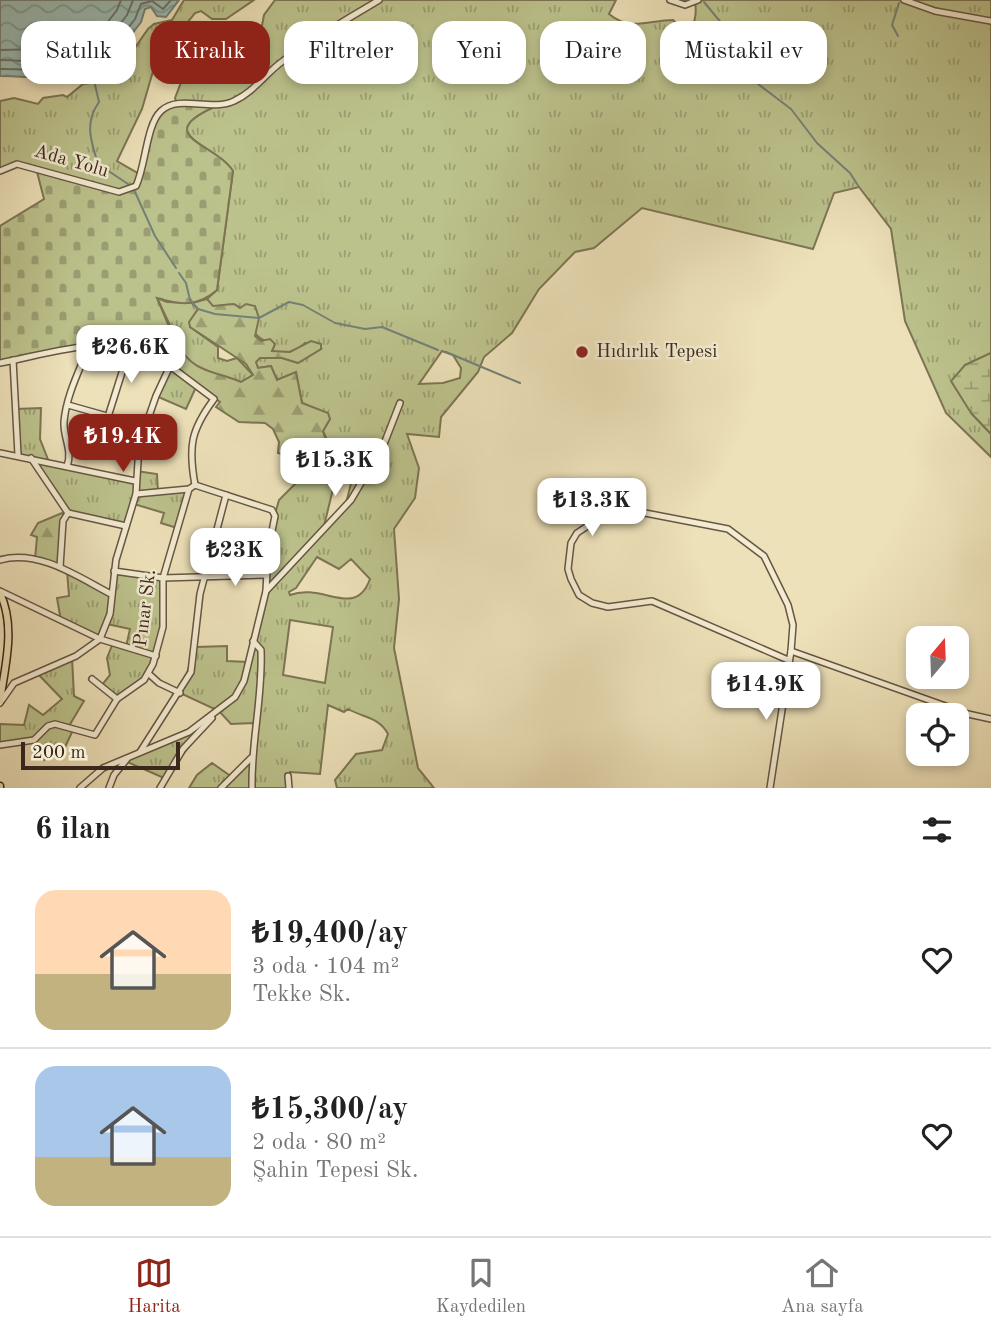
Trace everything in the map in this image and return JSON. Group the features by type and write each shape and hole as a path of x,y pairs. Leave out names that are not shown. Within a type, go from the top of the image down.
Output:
{"main road":[{"path":"0,592 8,617 0,703"}],"street":[{"name":"Ada Yolu","path":"0,171 17,164 119,192 136,186 144,170 153,120 163,109 177,104 216,106 233,102 281,63 379,0"},
{"path":"670,0 685,5 698,0"},
{"path":"904,0 935,11 991,21"},
{"path":"67,466 70,455 64,424 89,346"},
{"path":"0,363 89,346 130,347 166,357 170,366 214,398 199,419 191,440 195,485"},
{"path":"130,347 107,416 109,427 141,438"},
{"path":"13,360 18,455"},
{"path":"0,703 14,683 76,656 100,639 110,614 114,571 136,494 135,481 141,438 170,366"},
{"path":"266,591 351,500 384,444 400,403"},
{"path":"68,405 107,416"},
{"path":"0,453 135,481"},
{"path":"31,458 68,513 126,526"},
{"path":"136,494 189,489 195,485"},
{"path":"80,788 103,768 189,732 235,697 244,681 266,591 275,516 272,510 195,485"},
{"name":"Pınar Sk.","path":"0,745 34,740 48,726 55,724 95,735 117,699 149,674 163,627 163,578 189,489"},
{"path":"140,752 180,692 195,656 204,575 226,495"},
{"path":"60,567 63,521 68,513"},
{"path":"770,788 793,625 788,605 764,556 728,529 645,513 617,513 601,517 587,525 571,544 568,569 571,579 579,595 592,603 608,607 652,601 788,660"},
{"path":"0,560 21,557 60,567 111,594"},
{"path":"114,571 163,578 266,575"},
{"path":"0,592 100,639 156,656"},
{"path":"251,788 251,758 262,692 261,650 253,640"},
{"path":"791,651 968,714 991,719"},
{"path":"149,674 159,683 180,692"},
{"path":"92,679 117,699"},
{"path":"160,788 183,749 216,713"},
{"path":"109,788 114,775 129,757"},
{"path":"221,788 251,758"},
{"path":"288,776 289,788"}],"green space":[{"path":"184,0 254,0 226,19 212,19 201,11 195,13 188,21 168,21 172,20"},
{"path":"275,0 616,0 609,14 621,21 540,21 540,84 646,84 646,23 660,22 660,84 827,84 827,21 694,21 695,2 670,0 991,0 991,353 965,365 971,413 991,434 991,457 946,413 905,321 891,229 859,187 834,193 813,249 642,208 594,248 575,252 539,289 512,333 484,357 478,372 441,417 439,437 407,434 419,468 415,498 394,529 399,599 394,648 418,768 434,788 337,788 335,780 356,754 382,750 388,734 380,724 371,719 348,709 344,712 328,705 320,774 290,772 289,788 189,788 197,775 212,763 232,777 251,758 254,723 231,724 219,711 180,693 196,647 227,646 227,661 248,662 266,591 279,500 307,472 317,471 328,442 323,431 330,419 322,412 302,403 296,373 277,380 271,366 258,368 255,362 259,358 282,358 298,363 321,349 305,343 289,352 272,351 275,344 258,336 240,308 233,305 212,306 207,299 217,290 233,171 194,139 187,129 193,119 214,107 177,104 175,98 180,84 270,84 270,21 263,21","holes":["442,351 453,355 461,368 460,378 443,383 419,384","343,448 359,452 345,507 324,526","317,557 339,569 351,559 370,579 364,591 347,599 302,592 290,595 289,592 296,588","290,620 333,627 325,683 283,675"]},
{"path":"150,27 150,82 142,109 117,161 141,175 136,186 119,192 24,165 0,170 0,101 14,98 38,104 43,98 63,95 67,97 83,84 136,84 136,46"},
{"path":"170,105 216,106 197,116 188,125 188,133 193,140 225,162 233,171 217,290 210,296 188,303 157,298 176,343 166,357 102,344 0,363 0,226 44,199 36,168 119,192 136,186 153,120"},
{"path":"157,298 167,302 192,303 198,309 190,327 218,347 218,358 227,361 237,358 253,375 241,382 220,377 187,361"},
{"path":"207,299 213,306 255,306 259,318 255,336 261,341 270,339 275,344 272,351 290,352 311,341 321,344 321,349 298,363 282,358 260,358 256,362 258,368 271,366 277,380 296,372 302,403 328,413 330,419 323,431 330,452 328,461 317,472 303,471 292,457 278,453 279,442 273,429 265,423 239,422 216,407 220,402 170,366 166,357 176,343 190,361 204,370 241,382 253,375 246,364 190,327 189,322 198,309 192,303"},
{"path":"991,353 991,434 971,413 951,381 965,365"},
{"path":"170,366 197,385 186,409 156,396"},
{"path":"41,408 40,439 49,462 135,481 136,471 157,474 158,493 189,489 177,528 161,523 164,513 134,504 126,526 68,513 31,458 18,455 16,409"},
{"path":"62,513 64,516 60,567 35,559 37,537 31,535 38,523"},
{"path":"67,571 111,593 114,571 163,578 163,627 149,674 117,699 101,686 110,675 107,658 113,643 126,647 130,629 107,624 100,639 61,621 57,598 69,596"},
{"path":"72,658 74,696 84,701 69,726 74,728 65,747 59,745 44,760 34,740 0,745 0,724 24,725 29,705 43,715 62,699 37,673"},
{"path":"216,713 164,778 125,761 169,741"}],"water":[{"path":"0,0 179,0 166,17 157,16 151,7 145,9 136,29 136,21 21,21 21,77 0,76"}],"waterway":[{"path":"704,2 732,36 734,51 754,81 791,109 817,143 850,173 859,187"},
{"path":"898,36 892,25 899,3"},
{"path":"95,84 99,102 94,110 90,132 98,164 128,184"},
{"path":"135,192 155,236 176,268"},
{"path":"179,273 186,283 190,300 198,309 215,314 259,318 289,302 303,305 335,323 365,329 382,327 438,350"},
{"path":"446,352 520,383"}],"place":[{"name":"Hıdırlık Tepesi","path":"582,352"}]}
